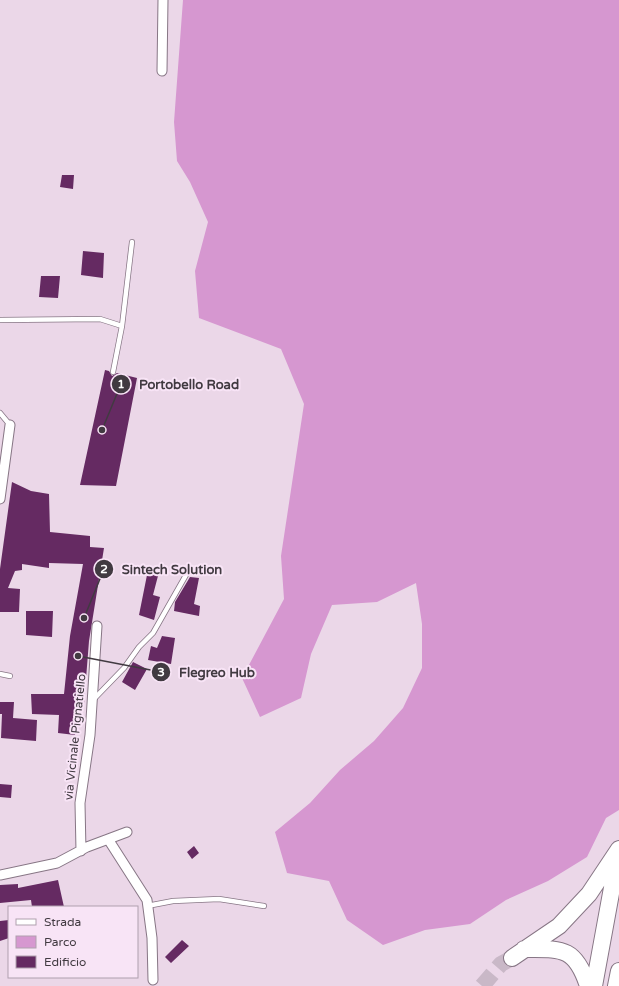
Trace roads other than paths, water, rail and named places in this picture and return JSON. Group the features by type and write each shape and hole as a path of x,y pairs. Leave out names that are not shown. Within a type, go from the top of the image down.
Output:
{"highway":[{"path":"588,986 580,965 567,952 550,949 518,953 559,926 589,894 619,849"},
{"path":"594,986 619,849"},
{"path":"616,986 619,971"}],"street":[{"path":"162,71 163,0"},
{"path":"0,499 10,425"},
{"name":"via Vicinale Pignatiello","path":"81,851 80,803 90,735 97,626"},
{"path":"0,875 57,863 87,847 127,832"},
{"path":"108,839 147,900 152,938 152,980"}],"lane":[{"path":"113,372 122,326 132,242"},
{"path":"0,320 100,319 122,326"},
{"path":"0,413 10,425"},
{"path":"92,701 124,668 139,647 153,633 186,575"},
{"path":"0,674 10,676"},
{"path":"147,906 173,901 219,899 264,906"}],"tunnel":[{"path":"482,986 501,964 512,958"}],"place":[{"name":"Portobello Road","path":"102,430"},
{"name":"Sintech Solution","path":"84,618"},
{"name":"Flegreo Hub","path":"78,656"}]}
